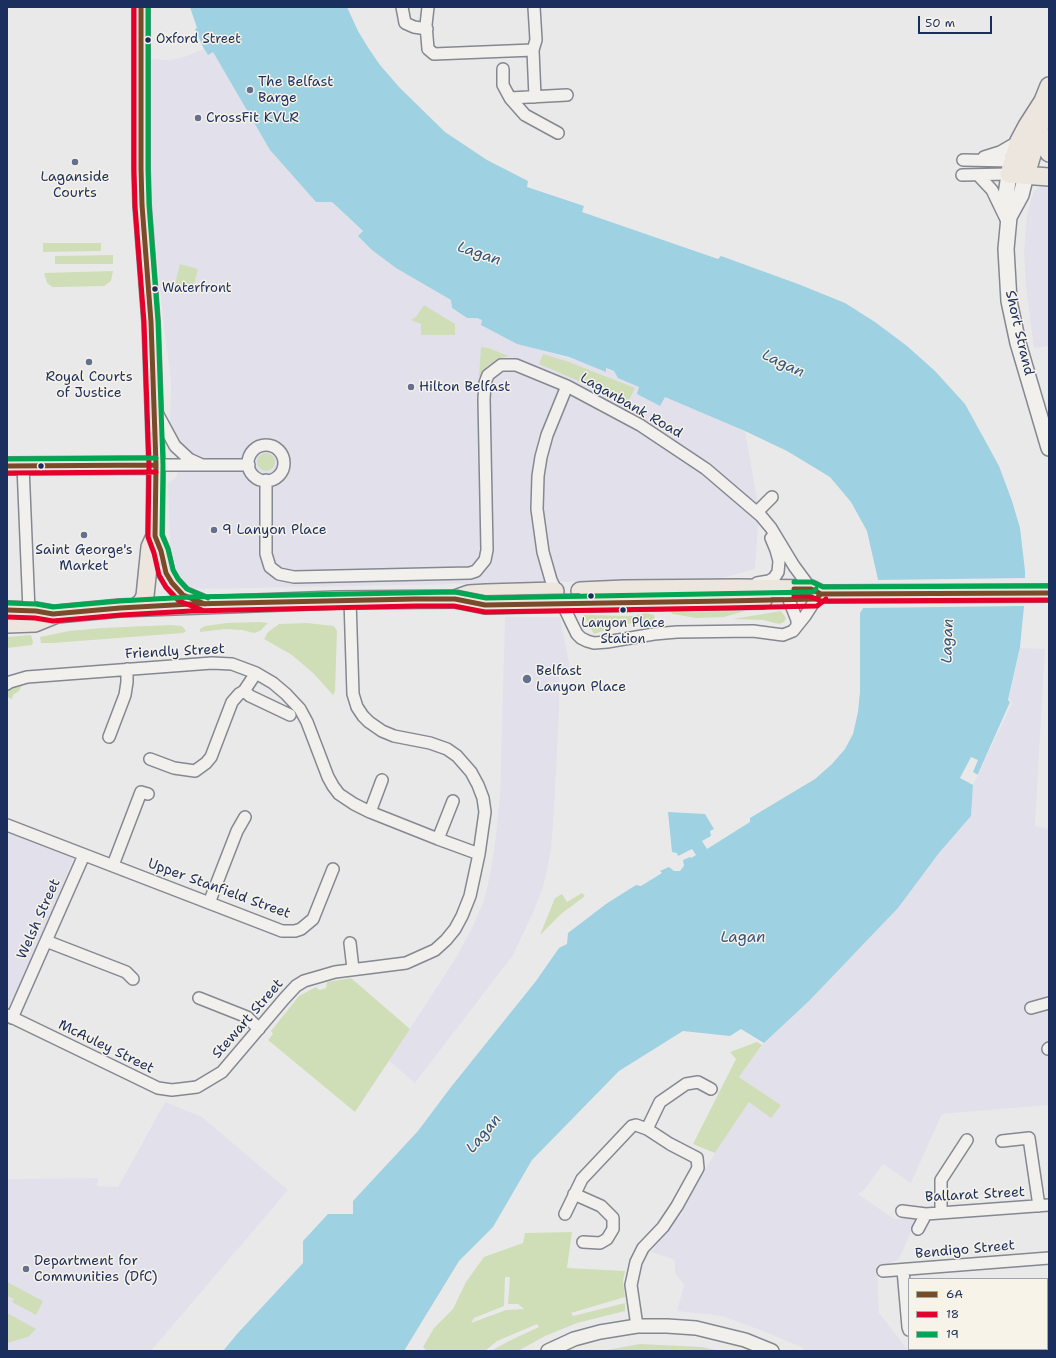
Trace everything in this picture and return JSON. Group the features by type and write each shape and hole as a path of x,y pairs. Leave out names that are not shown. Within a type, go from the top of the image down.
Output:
{"main road":[{"path":"141,7 140,59 142,205 151,322 156,465 155,536 161,551 166,573 172,583 184,595 205,604"},
{"name":"Short Strand","path":"1009,220 1020,196 1039,131 1046,93"},
{"name":"Short Strand","path":"1046,93 1019,141 1011,167 1006,195 1009,220 1006,249 1009,301 1018,343 1049,448"},
{"path":"1039,131 1049,153"},
{"path":"1011,167 1028,168 1049,166"},
{"path":"1028,168 1049,177"},
{"path":"15,466 156,465"},
{"path":"136,607 142,602 144,596 150,547 155,536"},
{"path":"580,597 624,589 738,588 816,594 1049,593"},
{"path":"7,610 53,614 136,607 205,604 455,599 484,604 580,597 789,600 816,594"},
{"path":"7,624 35,622 53,614"}],"street":[{"path":"402,7 405,23 414,27 426,29"},
{"path":"428,7 426,29 428,49 434,54 533,50"},
{"path":"534,7 536,40 533,50 535,97"},
{"path":"504,69 503,85 510,98 525,115 558,134"},
{"path":"510,98 567,95"},
{"path":"976,160 1000,152 1019,141"},
{"path":"963,160 976,160 1011,167"},
{"path":"962,176 1011,167"},
{"path":"978,174 992,190 1009,220"},
{"name":"Laganbank Road","path":"266,480 266,554 270,567 279,574 294,577 470,573 476,571 486,560 487,550 484,400 485,383 488,375 501,365 516,365 567,386 640,425 706,469 759,514 771,528 794,566 816,594"},
{"path":"567,386 543,447 538,476 537,509 543,552 551,580 559,600 577,634 587,641 607,642 654,634 677,632 754,631 783,635 793,630 805,616 816,594"},
{"path":"154,408 175,446 189,459 200,464"},
{"path":"266,445 277,448 283,458 284,467 277,477 266,480 261,480 252,474 249,465 251,453 255,449 266,445"},
{"path":"156,465 249,465"},
{"path":"15,466 30,611"},
{"path":"759,514 772,497"},
{"name":"Laganbank Road","path":"738,588 748,583 769,581 774,578 778,572 779,560 776,550 759,514"},
{"name":"Stewart Street","path":"197,1087 222,1072 296,986 304,981 335,972 406,963 435,950 446,940 459,922 470,896 479,854 485,812 483,798 471,772 457,756 447,749 430,743 394,736 382,731 363,716 357,706 352,687 358,600"},
{"path":"789,600 797,620 797,625"},
{"name":"Friendly Street","path":"7,684 27,677 127,669 232,664 256,673 274,683 300,709 308,722 333,786 339,794 370,812 438,840 479,854"},
{"path":"109,737 125,695 127,669"},
{"path":"150,759 174,768 195,771 206,763 211,757 232,702 244,691 256,673"},
{"path":"244,691 250,696 290,715"},
{"path":"370,812 382,780"},
{"path":"113,865 141,792 148,794"},
{"path":"438,840 453,801"},
{"path":"209,903 245,817"},
{"name":"Upper Stanfield Street","path":"7,825 282,931 295,931 301,929 313,919 333,869"},
{"name":"Welsh Street","path":"10,1016 46,941 84,855"},
{"path":"46,941 126,972 133,979"},
{"path":"350,943 353,969"},
{"path":"198,998 246,1017 259,1028"},
{"path":"1031,1008 1049,1003"},
{"name":"McAuley Street","path":"10,1016 158,1088 172,1090 197,1087"},
{"path":"647,1129 660,1102 686,1084 698,1082 711,1088"},
{"path":"565,1214 582,1179 628,1128 632,1126 636,1125 647,1129 670,1144 697,1158 698,1168 678,1206 663,1227 643,1248 636,1262 630,1285 637,1326"},
{"path":"1002,1141 1029,1138 1044,1206"},
{"path":"941,1212 942,1180 967,1140"},
{"path":"574,1194 601,1206 613,1218 613,1229 607,1239 600,1243 583,1242"},
{"name":"Ballarat Street","path":"902,1211 926,1214 1044,1206"},
{"path":"918,1229 926,1214"},
{"name":"Bendigo Street","path":"883,1271 1049,1258"},
{"path":"903,1270 908,1318"},
{"path":"548,1351 574,1339 637,1326 696,1328 745,1340 772,1351"}],"shaded area":[{"path":"204,49 213,52 270,150 316,202 332,202 363,232 396,268 451,300 452,309 467,318 477,318 483,320 481,325 519,344 614,371 745,431 759,510 755,569 715,580 202,589 185,586 171,569 168,484 177,476 176,438 170,425 171,380 155,239 142,205 140,59 171,60 184,57"},
{"path":"1040,187 1049,187 1049,346 1034,348 1026,287 1024,252 1027,215 1034,191"},
{"path":"505,617 560,617 570,667 559,668 559,710 551,850 543,887 533,913 513,955 415,1083 389,1061 457,956 471,930 484,900 490,875 500,796"},
{"path":"1020,648 1045,649 1035,826 1049,829 1049,1105 942,1114 911,1183 883,1164 865,1189 858,1194 894,1219 917,1219 899,1259 877,1270 879,1313 909,1351 805,1351 799,1346 722,1316 677,1311 684,1285 675,1273 675,1260 651,1252 673,1222 682,1215 683,1207 715,1153 749,1102 781,1105 739,1077 764,1043 809,1001 898,908 939,853 971,816 973,785 1012,703 1009,698"},
{"path":"7,830 74,857 17,998 8,1005"},
{"path":"165,1102 202,1117 288,1190 151,1351 7,1351 7,1179 98,1178 97,1186 118,1187"}],"green space":[{"path":"43,243 101,243 101,251 43,252"},
{"path":"113,255 113,264 55,264 55,256"},
{"path":"180,264 198,269 193,289 175,284"},
{"path":"113,271 111,281 104,286 52,287 47,283 44,273"},
{"path":"424,305 455,324 455,335 421,335 421,324 411,320 416,317"},
{"path":"481,347 509,356 497,359 486,367 481,377 479,377"},
{"path":"543,354 569,362 635,388 628,402 539,364"},
{"path":"266,453 272,456 275,462 272,468 266,471 260,468 257,462 260,456"},
{"path":"745,611 724,617 696,618 673,614 670,612"},
{"path":"781,611 786,618 784,622 779,624 763,620 733,619"},
{"path":"646,613 654,615 655,620 642,623 623,624 594,634 583,615 633,616"},
{"path":"227,623 268,623 260,631 254,633 242,630 226,629 200,632 200,629 205,626"},
{"path":"307,623 334,626 337,631 335,692 333,695 313,673 292,655 264,639 268,632 279,624"},
{"path":"170,625 182,626 186,631 183,633 53,643 41,643 40,637 69,631"},
{"path":"31,635 33,642 32,645 7,648 7,637"},
{"path":"23,683 19,691 13,695 12,699 7,697 7,690 14,685"},
{"path":"582,893 585,896 561,914 540,935 555,898 562,894 567,902"},
{"path":"351,978 410,1029 355,1112 268,1040 273,1034 271,1031 299,996 316,987 319,990 326,988 327,982"},
{"path":"757,1042 762,1045 739,1077 781,1105 771,1118 749,1102 715,1153 693,1144 736,1059 730,1052"},
{"path":"572,1232 567,1268 625,1271 623,1281 625,1297 571,1313 573,1316 625,1303 625,1311 577,1323 545,1336 518,1351 491,1351 539,1327 537,1324 497,1341 485,1351 427,1351 423,1347 434,1328 453,1309 466,1282 484,1257 523,1243 525,1233","holes":["505,1277 510,1277 508,1304 518,1304 524,1309 506,1310 471,1323 474,1318 504,1306"]},
{"path":"7,1282 43,1301 36,1315 12,1302 14,1299 7,1296"},
{"path":"7,1313 36,1329 28,1337 7,1343"},
{"path":"640,1344 702,1347 720,1351 601,1351"}],"water":[{"name":"Lagan","path":"190,7 347,7 358,31 369,49 380,65 400,88 445,132 487,160 528,181 527,187 584,206 582,212 718,259 721,256 845,303 875,322 907,346 935,371 965,404 999,466 1020,528 1025,571 1025,596 1020,647 1008,700 1010,702 973,785 971,816 939,853 898,908 809,1001 764,1043 741,1029 730,1036 683,1031 619,1071 532,1160 493,1227 459,1261 404,1351 223,1351 303,1263 303,1241 328,1214 353,1214 353,1201 418,1131 451,1087 536,981 559,948 567,944 568,933 606,904 636,885 641,886 662,873 660,871 669,867 674,871 680,871 684,866 683,860 696,855 692,849 678,856 677,853 672,852 668,812 705,814 714,829 710,831 711,836 702,841 707,849 750,822 750,818 815,779 832,764 845,749 853,734 858,712 860,692 860,613 879,584 867,531 851,502 830,477 787,451 745,431 665,397 660,406 637,394 639,387 618,378 614,371 606,368 606,372 569,357 517,344 481,325 482,320 477,318 467,318 452,308 451,300 396,268 372,250 358,236 363,231 332,202 316,202 270,150 213,52 208,55 204,49 195,29 197,28"}],"pier":[{"path":"1027,578 1026,606 861,608 877,583 876,580"},
{"path":"971,757 978,760 973,772 978,775 973,785 960,778"}],"transit line":[{"name":"18","path":"134,7 134,169 135,206 144,322 149,465 148,537 154,553 159,575 166,587 179,601 202,610"},
{"name":"6A","path":"141,7 141,169 142,205 151,322 156,465 155,536 161,551 166,573 172,583 183,595 205,604"},
{"name":"19","path":"148,7 148,169 149,205 158,322 163,465 162,535 168,549 173,570 178,579 187,589 208,598"},
{"name":"19","path":"7,459 156,458"},
{"name":"6A","path":"7,466 156,465"},
{"name":"18","path":"7,473 156,472"},
{"name":"19","path":"794,582 812,582 823,587 1049,586"},
{"name":"6A","path":"794,589 811,589 821,594 1049,593"},
{"name":"19","path":"7,603 36,604 53,607 191,597 455,592 486,598 813,592 816,589"},
{"name":"6A","path":"7,610 36,611 53,614 191,604 415,599 455,599 485,605 726,601 816,599 821,594"},
{"name":"18","path":"794,596 809,596 821,601 1049,600"},
{"name":"18","path":"7,617 35,618 53,621 191,611 415,606 454,606 485,612 726,608 817,606 826,599"}],"place":[{"name":"Oxford Street","path":"148,40"},
{"name":"The Belfast Barge","path":"250,90"},
{"name":"CrossFit KVLR","path":"198,118"},
{"name":"Laganside Courts","path":"75,162"},
{"name":"Waterfront","path":"155,289"},
{"name":"Royal Courts of Justice","path":"89,362"},
{"name":"Hilton Belfast","path":"411,387"},
{"name":"9 Lanyon Place","path":"214,530"},
{"name":"Saint George's Market","path":"84,535"},
{"name":"Lanyon Place Station","path":"623,610"},
{"name":"Belfast Lanyon Place","path":"527,679"},
{"name":"Department for Communities (DfC)","path":"26,1269"}]}
